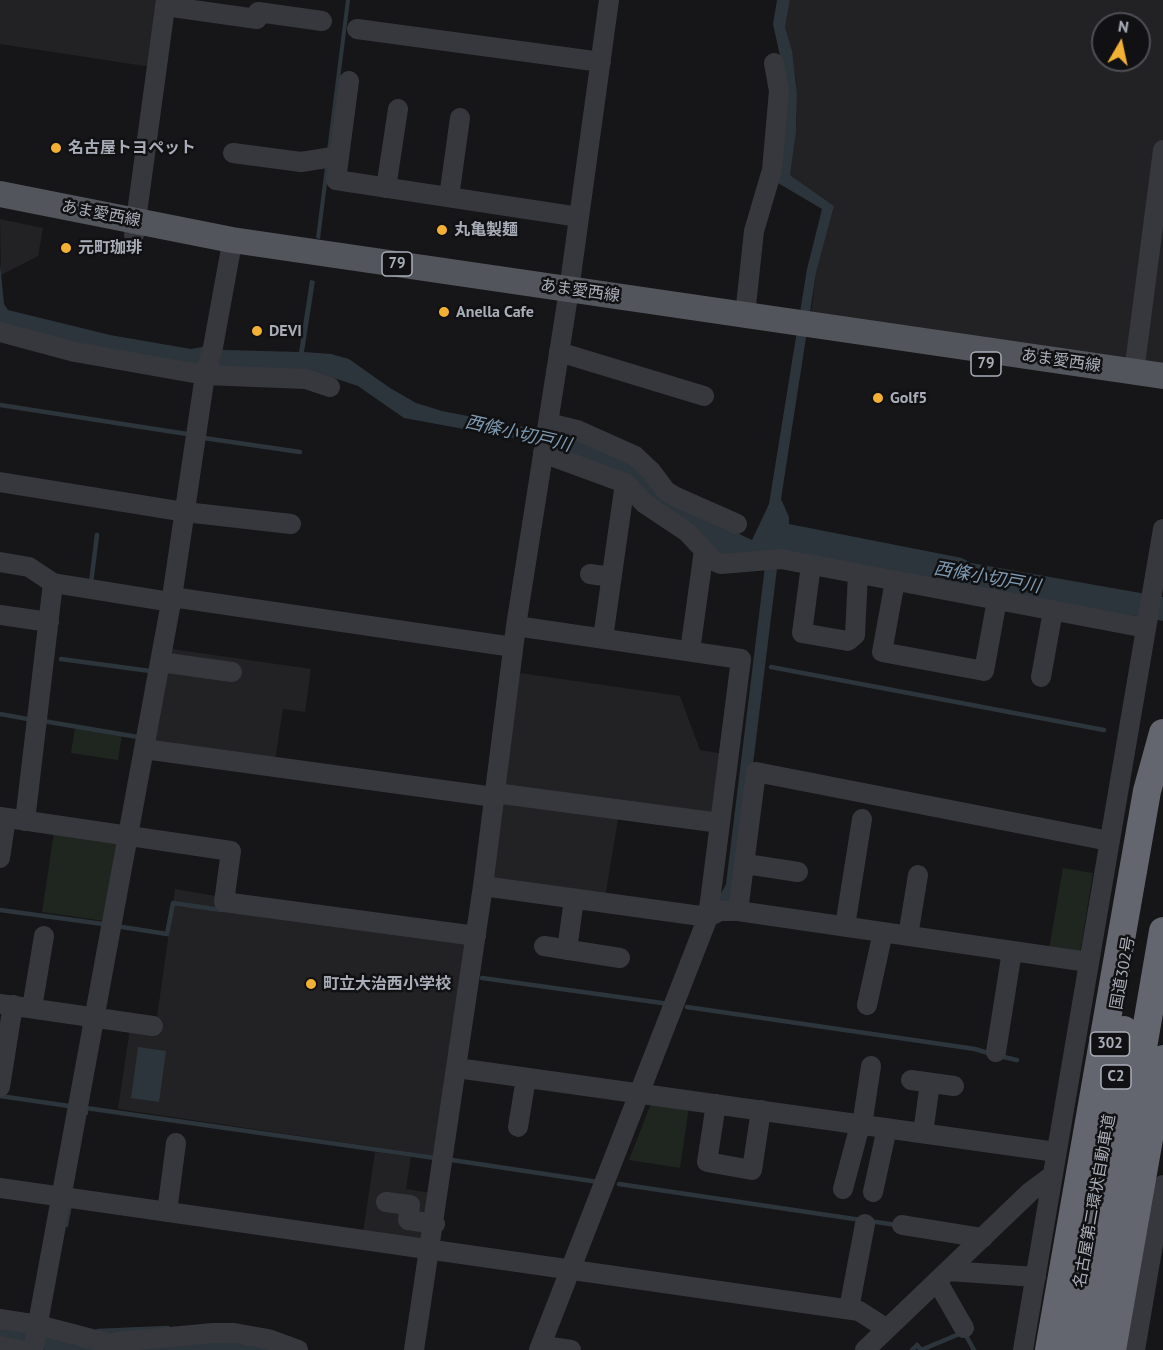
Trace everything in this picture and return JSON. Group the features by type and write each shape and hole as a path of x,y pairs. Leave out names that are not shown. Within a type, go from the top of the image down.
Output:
{"highway":[{"path":"1050,1350 1147,791 1163,735"},
{"name":"国道302号","path":"1058,1350 1163,735"},
{"name":"名古屋第二環状自動車道","path":"1070,1350 1163,804"},
{"name":"名古屋第二環状自動車道","path":"1091,1350 1163,931"},
{"name":"302","path":"1102,1350 1163,994"},
{"path":"1112,1350 1163,1059"}],"main road":[{"name":"あま愛西線","path":"0,194 230,254 567,296 745,315 802,331 1163,376"},
{"name":"あま愛西線","path":"0,208 232,240 567,296 802,331 1163,390"}],"street":[{"path":"414,1350 435,1224 483,886 516,626 559,352 609,0"},
{"path":"136,228 165,3 257,19 258,12 322,21"},
{"path":"357,29 601,62"},
{"path":"745,315 754,231 771,178 775,150 779,91 774,63"},
{"path":"349,81 331,157 336,180 579,217"},
{"path":"386,188 398,109"},
{"path":"448,197 460,118"},
{"path":"1134,372 1163,150"},
{"path":"233,153 302,162 331,157"},
{"path":"33,1341 62,1197 172,600 205,373 213,347 230,254"},
{"path":"0,332 75,352 205,373 306,379 330,387"},
{"path":"559,352 704,396"},
{"path":"545,437 577,430 635,456 666,490 676,497 737,524"},
{"path":"545,437 625,483 645,504 687,532 714,561 721,564 781,559 1053,611 1146,625"},
{"path":"0,482 185,512 291,524"},
{"path":"603,638 625,483"},
{"path":"1023,1350 1146,625 1156,582 1163,529"},
{"path":"690,651 704,550"},
{"path":"0,562 29,567 53,584 513,648"},
{"path":"811,565 802,633 849,641 855,634 858,574"},
{"path":"590,574 612,577"},
{"path":"895,580 882,652 984,671 996,600"},
{"path":"0,858 10,819 49,622 53,584"},
{"path":"1041,677 1053,611"},
{"path":"0,615 49,622"},
{"path":"516,626 741,659 720,823 722,913"},
{"path":"160,662 232,672"},
{"path":"144,748 720,823"},
{"path":"571,1350 546,1349 644,1094 722,913 746,864 756,772 1109,841"},
{"path":"10,819 231,851 224,902 476,936"},
{"path":"845,927 862,819"},
{"path":"746,864 798,872"},
{"path":"908,936 918,875"},
{"path":"483,886 574,899 845,927 1088,962"},
{"path":"567,950 574,899"},
{"path":"867,1005 883,932"},
{"path":"0,1087 15,1006 44,936"},
{"path":"544,946 620,958"},
{"path":"996,1052 1012,951"},
{"path":"15,1006 153,1026"},
{"path":"843,1188 861,1125 871,1066"},
{"path":"457,1068 1056,1152"},
{"path":"518,1127 526,1078"},
{"path":"911,1080 954,1086"},
{"path":"923,1133 930,1083"},
{"path":"716,1104 707,1162 752,1170 761,1110"},
{"path":"873,1192 887,1128"},
{"path":"166,1212 176,1143"},
{"path":"865,1350 1030,1192 1053,1176"},
{"path":"0,1188 849,1309 859,1311 887,1329"},
{"path":"1136,1350 1162,1191"},
{"path":"386,1202 410,1205 408,1220 435,1224"},
{"path":"849,1309 865,1224"},
{"path":"902,1226 982,1238"},
{"path":"943,1276 1036,1277"},
{"path":"943,1276 964,1328"},
{"path":"1144,1299 1163,1294"},
{"path":"0,1319 33,1341"},
{"path":"0,1346 33,1341 107,1343 223,1333 268,1339 298,1350"}],"shaded area":[{"path":"0,0 159,0 151,67 0,44"},
{"path":"790,0 1163,0 1163,364 811,314 816,273 834,206 790,175 797,120 796,80 785,27"},
{"path":"0,219 43,228 38,256 1,275"},
{"path":"172,649 311,669 305,712 283,709 275,760 154,743"},
{"path":"520,673 680,696 700,750 725,754 715,819 504,788"},
{"path":"75,728 122,735 118,760 71,753"},
{"path":"503,798 619,814 605,898 491,878"},
{"path":"54,832 118,841 104,921 42,912"},
{"path":"1063,868 1093,873 1080,953 1049,949"},
{"name":"町立大治西小学校","path":"175,889 467,940 436,1156 118,1109 130,1028 155,1031"},
{"path":"652,1101 689,1107 680,1168 629,1160"},
{"path":"375,1152 411,1157 406,1189 431,1193 424,1242 363,1233"}],"water":[{"path":"346,0 350,0 320,239 316,238"},
{"name":"西條小切戸川","path":"777,0 790,0 785,27 792,51 797,94 796,132 790,175 834,206 816,273 781,499 789,517 789,524 962,558 971,563 1163,597 1163,621 779,552 738,887 730,903 717,901 726,884 765,566 722,557 556,446 404,418 358,386 310,370 196,369 0,327 0,263 4,304 8,310 110,335 191,349 202,347 225,350 299,352 310,280 315,281 304,352 331,354 349,359 416,403 442,411 575,437 629,463 673,503 752,540 769,504 807,269 822,209 778,183 782,65 773,24"},
{"path":"138,1047 166,1051 159,1102 131,1098"},
{"path":"0,1326 25,1330 99,1350 45,1350 0,1341"},
{"path":"215,1339 275,1350 121,1350"}],"waterway":[{"path":"0,405 187,434"},
{"path":"204,438 300,452"},
{"path":"91,583 97,535"},
{"path":"61,659 150,671"},
{"path":"771,667 1104,730"},
{"path":"0,714 33,720"},
{"path":"43,721 138,737"},
{"path":"122,927 167,934 173,903 221,910"},
{"path":"0,910 103,924"},
{"path":"482,978 669,1004"},
{"path":"687,1007 975,1049 991,1054"},
{"path":"999,1056 1017,1060"},
{"path":"0,1096 69,1106"},
{"path":"86,1113 86,1108 435,1158"},
{"path":"452,1160 598,1182"},
{"path":"619,1184 861,1220"},
{"path":"66,1225 70,1204"},
{"path":"869,1221 897,1225"},
{"path":"98,1331 168,1328"},
{"path":"912,1350 917,1345 921,1350 964,1332 974,1350"}],"place":[{"name":"名古屋トヨペット","path":"56,148"},
{"name":"丸亀製麺","path":"442,230"},
{"name":"元町珈琲","path":"66,248"},
{"name":"Anella Cafe","path":"444,312"},
{"name":"DEVI","path":"257,331"},
{"name":"Golf5","path":"878,398"},
{"name":"町立大治西小学校","path":"311,984"}]}
